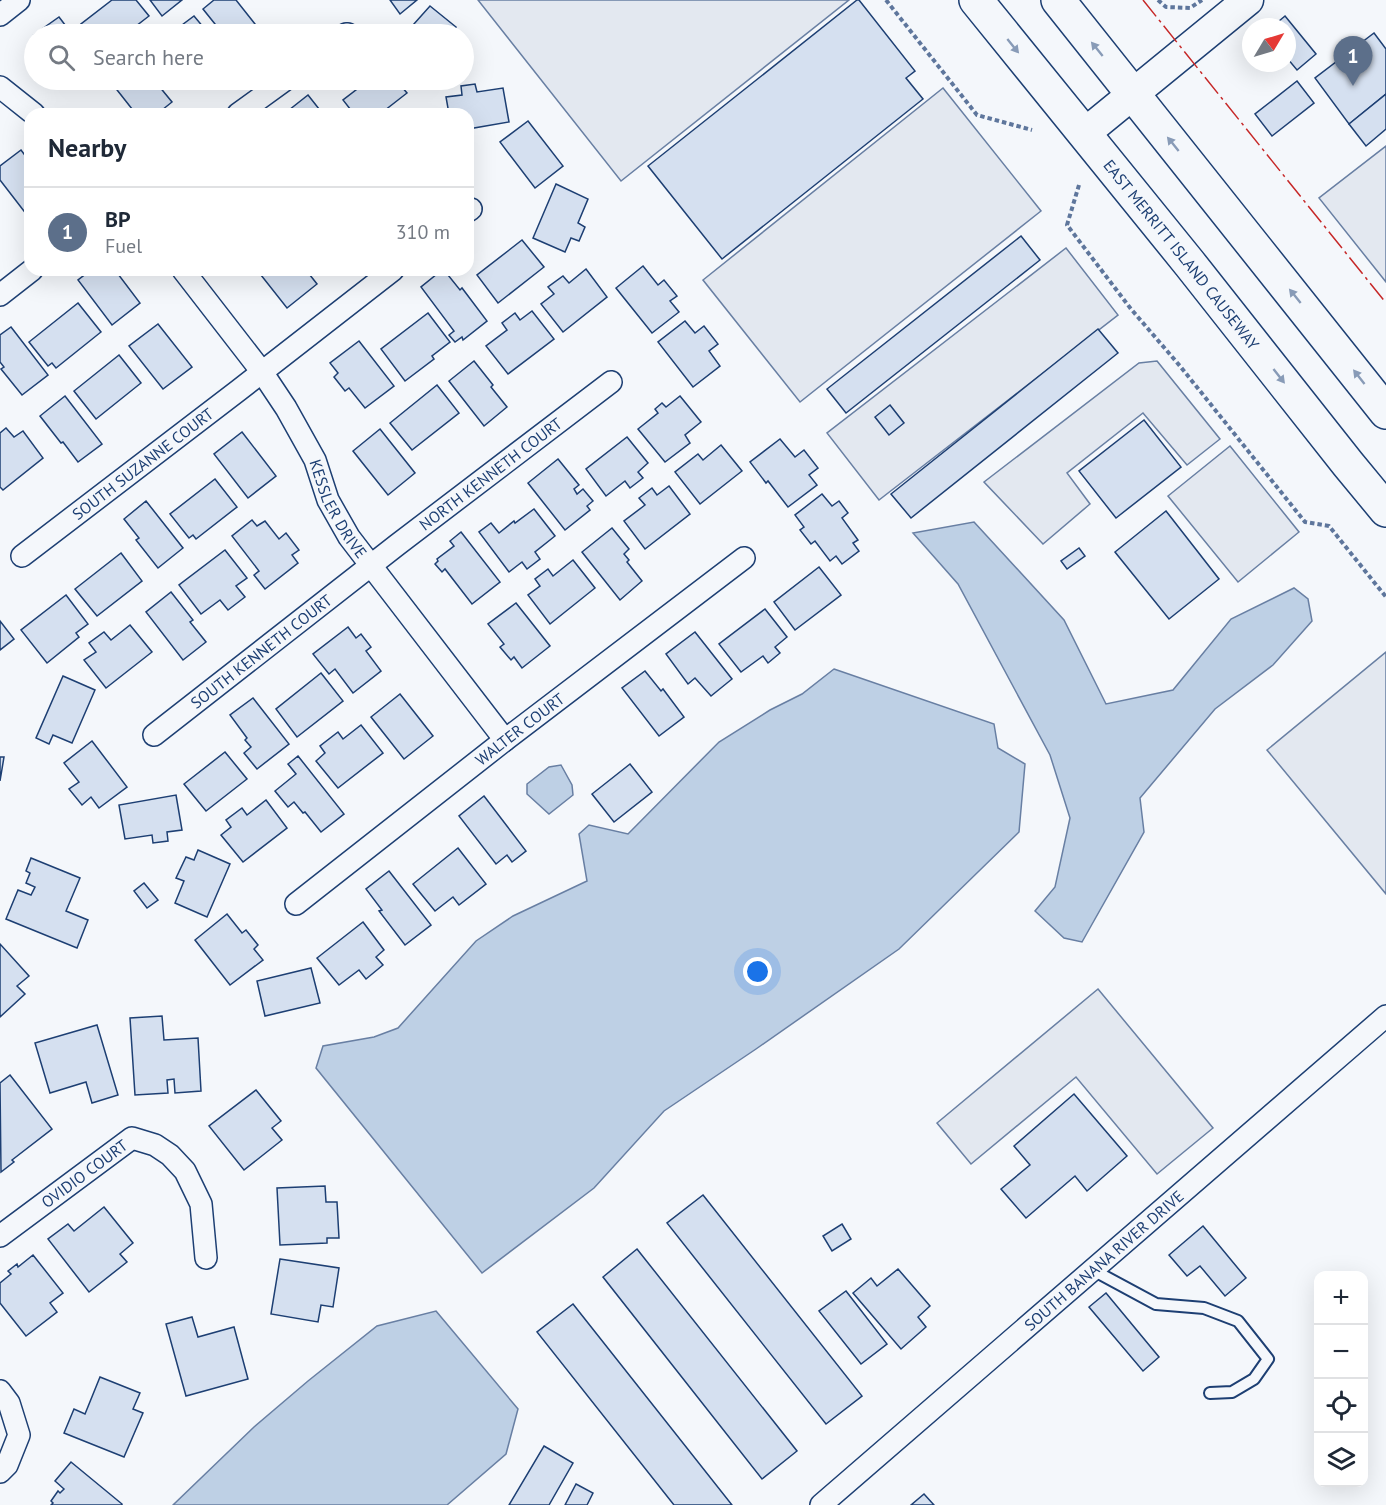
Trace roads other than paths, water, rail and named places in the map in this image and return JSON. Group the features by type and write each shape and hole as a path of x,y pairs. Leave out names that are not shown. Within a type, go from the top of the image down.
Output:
{"main road":[{"name":"EAST MERRITT ISLAND CAUSEWAY","path":"976,0 1386,510"},
{"path":"1058,0 1386,412"}],"street":[{"path":"0,15 19,0"},
{"path":"1084,134 1248,0"},
{"path":"0,87 26,108"},
{"path":"246,108 271,90"},
{"path":"0,295 24,276"},
{"name":"KESSLER DRIVE","path":"188,276 262,372 286,408 315,460 328,500 349,537 506,740"},
{"name":"SOUTH SUZANNE COURT","path":"22,556 385,276"},
{"name":"NORTH KENNETH COURT","path":"370,566 611,382"},
{"name":"WALTER COURT","path":"296,904 744,558"},
{"name":"SOUTH KENNETH COURT","path":"154,735 370,566"},
{"name":"SOUTH BANANA RIVER DRIVE","path":"821,1505 1386,1016"},
{"name":"OVIDIO COURT","path":"0,1236 132,1138 155,1145 170,1155 185,1171 201,1204 206,1258"},
{"path":"0,1391 9,1403 19,1435 7,1465 0,1472"}],"lane":[{"path":"1093,1270 1156,1304 1204,1308 1238,1322 1268,1359 1254,1379 1232,1392 1210,1393"}],"water":[{"path":"974,522 1064,620 1106,704 1173,690 1231,619 1294,588 1308,599 1312,621 1273,665 1215,709 1140,798 1144,832 1082,942 1064,938 1035,911 1055,887 1070,818 1050,755 958,584 913,533"},
{"path":"834,669 994,724 998,748 1025,764 1019,832 899,949 664,1111 594,1188 482,1273 316,1068 323,1046 374,1037 398,1028 476,941 513,916 587,881 579,834 589,825 628,834 719,742 770,710 802,694"},
{"path":"561,765 572,785 573,795 549,814 527,794 527,784 549,767"},
{"path":"436,1311 518,1409 506,1454 447,1505 173,1505 254,1427 377,1326"}],"place":[{"name":"BP","path":"1353,86"}]}
